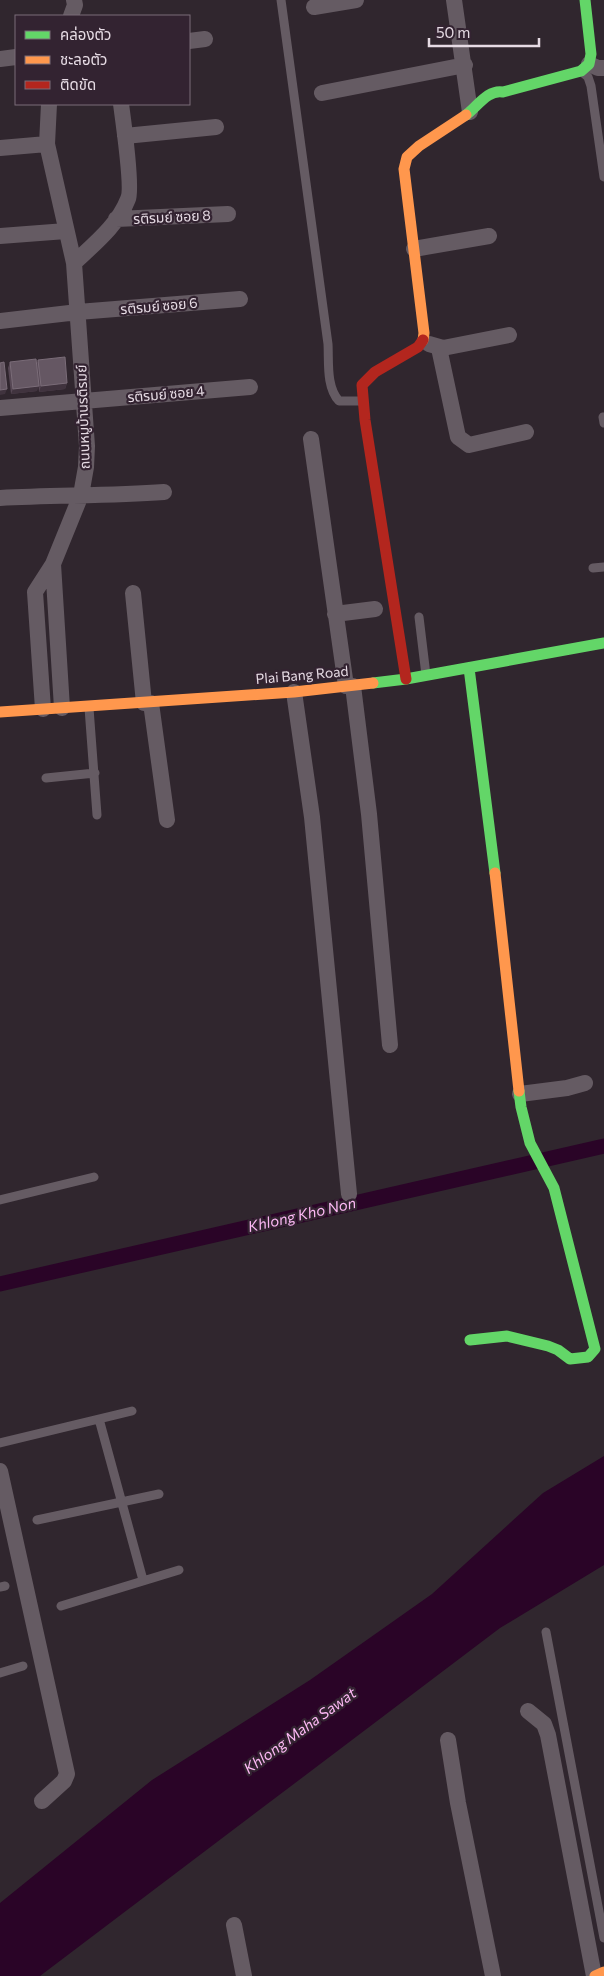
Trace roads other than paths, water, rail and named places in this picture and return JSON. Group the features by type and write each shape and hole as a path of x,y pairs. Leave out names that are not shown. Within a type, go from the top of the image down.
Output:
{"street":[{"path":"314,7 356,0"},
{"path":"454,0 470,112"},
{"path":"406,679 362,385 370,377 418,347 423,341 424,332 404,169 408,157 419,146 497,92 591,68 584,0"},
{"path":"0,59 15,58"},
{"path":"322,93 464,65"},
{"name":"ถนนหมูบ้านรติรมย์","path":"43,709 35,592 53,564 81,495 86,467 74,263 47,144 50,105"},
{"path":"74,263 116,219 130,197 125,136 120,105"},
{"path":"125,136 216,127"},
{"path":"0,148 47,144"},
{"name":"รติรมย์ ซอย 8","path":"116,219 228,214"},
{"path":"0,236 66,231"},
{"path":"414,249 490,236"},
{"name":"รติรมย์ ซอย 6","path":"0,321 78,312 240,299"},
{"path":"423,341 440,348 509,335"},
{"path":"440,348 458,437 469,445 526,432"},
{"name":"รติรมย์ ซอย 4","path":"0,408 250,387"},
{"path":"311,439 335,614 350,686 369,814 390,1045"},
{"path":"0,498 108,496 164,492"},
{"path":"53,564 62,708"},
{"path":"133,593 167,820"},
{"path":"335,614 375,608"},
{"name":"Plai Bang Road","path":"0,712 148,703 350,686 426,676 604,644"},
{"path":"469,668 524,1123 535,1154 548,1173 554,1188 595,1349 593,1355 588,1358 570,1359 558,1350 548,1346 507,1336 470,1340"},
{"path":"294,692 312,817 349,1194"},
{"path":"520,1094 567,1088 585,1083"},
{"path":"0,1471 67,1774 64,1781 42,1801"},
{"path":"528,1712 544,1724 548,1735 594,1976 604,1972"},
{"path":"448,1740 458,1803 493,1976"},
{"path":"234,1925 244,1976"}],"lane":[{"path":"281,0 328,344 333,395 339,401 363,401"},
{"path":"591,68 588,77 591,86 604,177"},
{"path":"594,568 604,567"},
{"path":"419,617 426,676"},
{"path":"89,706 97,815"},
{"path":"46,778 94,773"},
{"path":"0,1200 94,1177"},
{"path":"0,1444 132,1411"},
{"path":"99,1419 143,1580"},
{"path":"37,1520 121,1500 159,1494"},
{"path":"61,1606 179,1570"},
{"path":"546,1632 604,1938"},
{"path":"0,1673 23,1666"}],"water":[{"name":"Khlong Maha Sawat","path":"604,1456 604,1565 500,1628 40,1976 0,1976 0,1903 152,1780 310,1680 432,1594 543,1493"}],"waterway":[{"name":"Khlong Kho Non","path":"0,1284 604,1146"}]}
